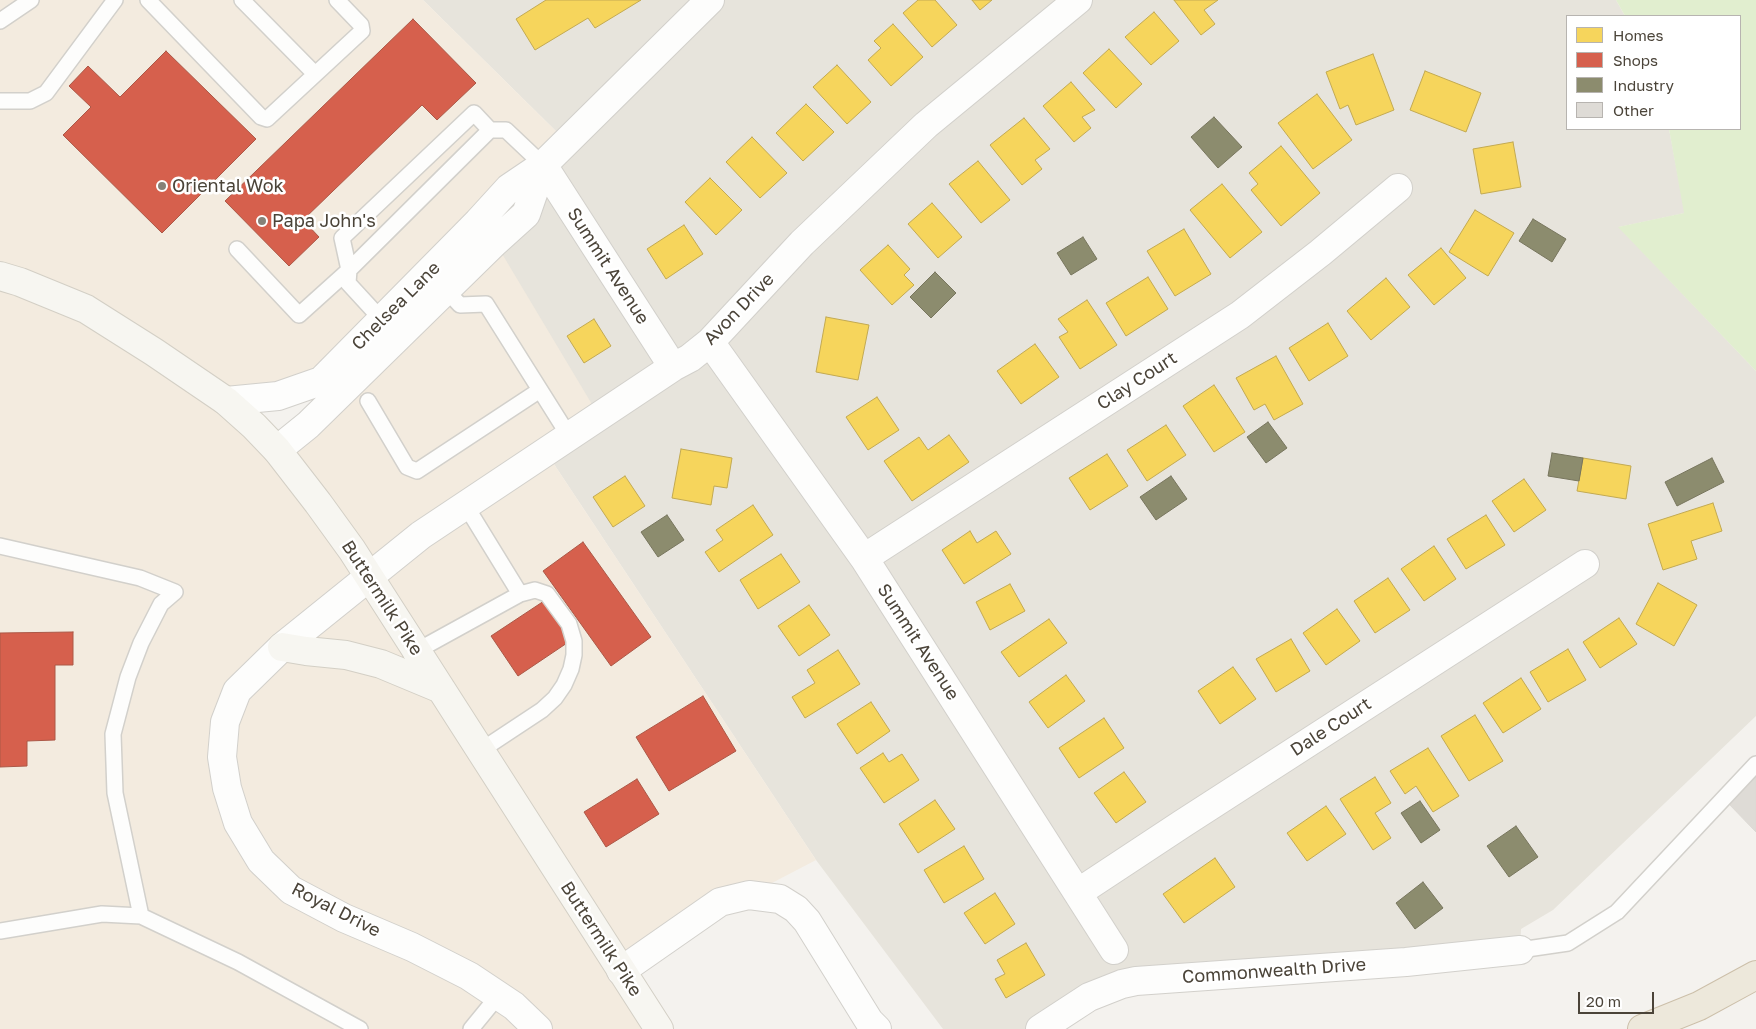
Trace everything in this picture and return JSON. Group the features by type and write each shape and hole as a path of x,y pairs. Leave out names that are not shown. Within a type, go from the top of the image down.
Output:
{"highway":[{"path":"1642,1029 1699,1006 1756,975"}],"main road":[{"name":"Buttermilk Pike","path":"0,276 20,282 86,310 154,352 226,401 277,450 352,550 658,1029"},
{"path":"282,647 346,655 389,667 441,689"}],"street":[{"name":"Chelsea Lane","path":"226,401 278,396 322,381 509,188 543,165 710,0"},
{"name":"Avon Drive","path":"368,576 421,535 673,367 690,358 710,342 802,243 926,125 1078,0"},
{"name":"Chelsea Lane","path":"277,450 308,425 526,214 543,165"},
{"name":"Summit Avenue","path":"543,165 673,367"},
{"name":"Clay Court","path":"864,558 1240,316 1398,188"},
{"name":"Summit Avenue","path":"710,342 864,558 1079,892 1114,950"},
{"name":"Dale Court","path":"1079,892 1190,818 1585,564"},
{"name":"Royal Drive","path":"368,576 282,647 237,691 225,722 222,757 227,788 238,823 261,861 291,890 344,918 412,947 469,976 514,1006 538,1029"},
{"path":"621,971 720,902 749,895 780,899 796,909 807,921 869,1021 877,1029"},
{"name":"Commonwealth Drive","path":"1040,1029 1089,997 1122,984 1136,981 1406,962 1520,950"}],"lane":[{"path":"0,21 31,0"},
{"path":"0,101 30,101 46,93 115,0"},
{"path":"148,0 261,117 267,119 362,31 361,26 337,0"},
{"path":"242,0 315,74"},
{"path":"382,320 348,283 349,270 342,238 474,113 490,130"},
{"path":"238,249 299,315 349,270 490,130 506,130 543,165"},
{"path":"446,290 460,304 486,304 569,436"},
{"path":"368,401 407,467 417,471 540,390"},
{"path":"466,506 520,594"},
{"path":"0,546 140,578 176,592 161,604 141,643 128,677 113,734 116,793 141,916"},
{"path":"389,667 520,594 535,590 547,594 569,624 574,640 574,655 571,669 564,685 555,698 542,710 480,751"},
{"path":"1520,950 1568,942 1617,912 1756,764"},
{"path":"0,930 102,914 141,916 238,962 360,1029"},
{"path":"472,1029 498,996"}],"shaded area":[{"path":"0,0 423,0 566,141 321,381 227,401 276,450 495,242 599,416 546,452 816,860 749,895 622,971 659,1029 0,1029"},
{"path":"423,0 1616,0 1624,15 1566,15 1566,130 1669,130 1685,213 1619,227 1756,371 1756,716 1553,910 1521,929 1520,950 1136,981 1040,1029 943,1029 816,860 546,452 495,242 566,141"}],"green space":[{"path":"1616,0 1756,0 1756,371 1618,227 1684,213 1669,130 1741,130 1741,15 1624,15"}],"building: Homes":[{"path":"546,0 641,0 595,28 588,18 535,50 516,19"},
{"path":"918,0 935,0 957,25 932,47 903,13"},
{"path":"972,0 992,0 980,10"},
{"path":"1174,0 1218,0 1204,10 1215,24 1201,35"},
{"path":"1154,12 1179,41 1151,65 1125,37"},
{"path":"893,24 923,57 891,86 868,60 881,48 874,41"},
{"path":"1109,49 1142,84 1116,108 1083,73"},
{"path":"1373,54 1394,110 1356,125 1348,105 1340,109 1326,72"},
{"path":"837,65 871,102 847,124 813,87"},
{"path":"1425,71 1481,93 1466,132 1410,110"},
{"path":"1071,82 1095,110 1082,117 1091,128 1074,142 1043,106"},
{"path":"1317,94 1352,140 1313,169 1278,123"},
{"path":"806,104 834,132 803,161 776,133"},
{"path":"1024,118 1050,149 1035,160 1042,169 1022,185 990,145"},
{"path":"752,137 787,173 760,198 726,162"},
{"path":"1513,142 1521,187 1481,194 1473,149"},
{"path":"1281,146 1320,193 1281,226 1251,190 1258,184 1249,173"},
{"path":"978,161 1010,200 981,223 949,184"},
{"path":"710,178 742,210 716,235 685,202"},
{"path":"1222,184 1262,232 1230,258 1190,210"},
{"path":"932,203 962,237 938,258 908,224"},
{"path":"1475,210 1514,233 1488,276 1449,252"},
{"path":"684,225 703,254 666,279 647,249"},
{"path":"1184,229 1211,274 1175,296 1147,251"},
{"path":"888,245 910,269 904,275 914,285 892,305 860,270"},
{"path":"1441,248 1466,278 1434,305 1408,275"},
{"path":"1148,277 1168,309 1126,336 1106,303"},
{"path":"1386,278 1410,307 1371,340 1347,311"},
{"path":"1087,300 1117,345 1080,369 1059,337 1068,332 1058,319"},
{"path":"826,317 869,325 858,380 816,372"},
{"path":"594,319 611,346 584,363 567,336"},
{"path":"1328,323 1348,356 1309,381 1289,348"},
{"path":"1035,344 1059,377 1021,404 997,371"},
{"path":"1276,356 1303,404 1274,420 1265,404 1254,410 1236,378"},
{"path":"1214,385 1245,432 1214,452 1183,406"},
{"path":"877,397 899,430 868,450 846,417"},
{"path":"1166,425 1186,455 1147,481 1127,450"},
{"path":"949,435 969,462 912,501 884,461 919,437 928,450"},
{"path":"681,449 732,458 727,488 714,486 711,505 672,498"},
{"path":"1107,454 1128,486 1090,510 1069,478"},
{"path":"1583,458 1631,466 1626,499 1577,491"},
{"path":"625,476 645,506 613,527 593,497"},
{"path":"1524,479 1546,510 1514,532 1492,501"},
{"path":"1713,503 1722,531 1691,541 1697,559 1663,570 1648,524"},
{"path":"753,505 773,535 719,572 705,552 723,540 716,530"},
{"path":"1486,515 1505,545 1466,569 1447,539"},
{"path":"970,531 977,543 996,531 1011,554 964,584 942,550"},
{"path":"1434,546 1456,579 1424,601 1401,569"},
{"path":"781,554 800,582 758,609 740,580"},
{"path":"1388,578 1410,610 1375,633 1354,601"},
{"path":"1658,583 1697,605 1674,646 1636,624"},
{"path":"1010,584 1025,611 990,630 976,602"},
{"path":"809,605 830,635 799,656 778,626"},
{"path":"1337,609 1360,641 1326,665 1303,633"},
{"path":"1619,618 1637,644 1600,668 1583,642"},
{"path":"1049,619 1067,643 1019,677 1001,652"},
{"path":"1291,639 1310,671 1276,692 1256,659"},
{"path":"1568,649 1586,680 1548,702 1530,672"},
{"path":"838,650 860,684 805,718 792,697 815,683 807,670"},
{"path":"1233,667 1256,699 1220,724 1198,691"},
{"path":"1066,675 1085,701 1048,728 1029,702"},
{"path":"1521,678 1541,709 1503,733 1483,703"},
{"path":"871,702 890,731 857,754 837,724"},
{"path":"1475,715 1503,761 1469,781 1441,736"},
{"path":"1104,718 1124,748 1079,778 1059,748"},
{"path":"1428,748 1459,796 1433,812 1416,786 1405,794 1390,771"},
{"path":"883,753 889,762 902,754 919,780 884,803 860,768"},
{"path":"1124,772 1146,802 1116,823 1094,793"},
{"path":"1375,777 1391,803 1375,813 1391,838 1373,850 1340,799"},
{"path":"935,800 955,829 918,853 899,824"},
{"path":"1326,806 1346,834 1307,861 1287,833"},
{"path":"964,846 984,879 944,903 924,870"},
{"path":"1215,858 1235,887 1184,923 1163,894"},
{"path":"995,893 1015,924 985,944 964,913"},
{"path":"1026,943 1045,975 1006,998 995,979 1005,974 997,960"}],"building: Shops":[{"path":"413,19 476,83 437,120 422,105 303,220 319,237 289,266 225,201"},
{"name":"Oriental Wok","path":"166,51 256,139 162,233 63,135 91,107 69,86 88,66 120,97"},
{"path":"583,542 651,637 611,666 543,571"},
{"path":"544,601 570,641 518,676 491,636"},
{"path":"73,632 73,665 55,665 55,740 27,741 27,766 0,767 0,633"},
{"path":"703,696 736,751 669,791 636,737"},
{"path":"637,779 659,814 606,847 584,812"}],"building: Industry":[{"path":"1214,117 1242,147 1218,168 1191,137"},
{"path":"1533,219 1566,239 1552,262 1519,241"},
{"path":"1083,237 1097,259 1071,275 1057,253"},
{"path":"935,272 956,293 931,318 910,297"},
{"path":"1268,422 1287,448 1266,463 1247,437"},
{"path":"1552,453 1583,458 1579,481 1548,476"},
{"path":"1712,458 1724,482 1677,506 1665,482"},
{"path":"1171,476 1187,499 1156,520 1140,497"},
{"path":"667,515 684,540 658,557 641,532"},
{"path":"1420,801 1440,830 1421,843 1401,813"},
{"path":"1516,826 1538,857 1509,877 1487,846"},
{"path":"1423,882 1443,908 1415,929 1396,903"}],"building: Other":[{"path":"1756,774 1756,832 1728,803"}],"place":[{"name":"Oriental Wok","path":"162,186"},
{"name":"Papa John's","path":"262,221"}]}
